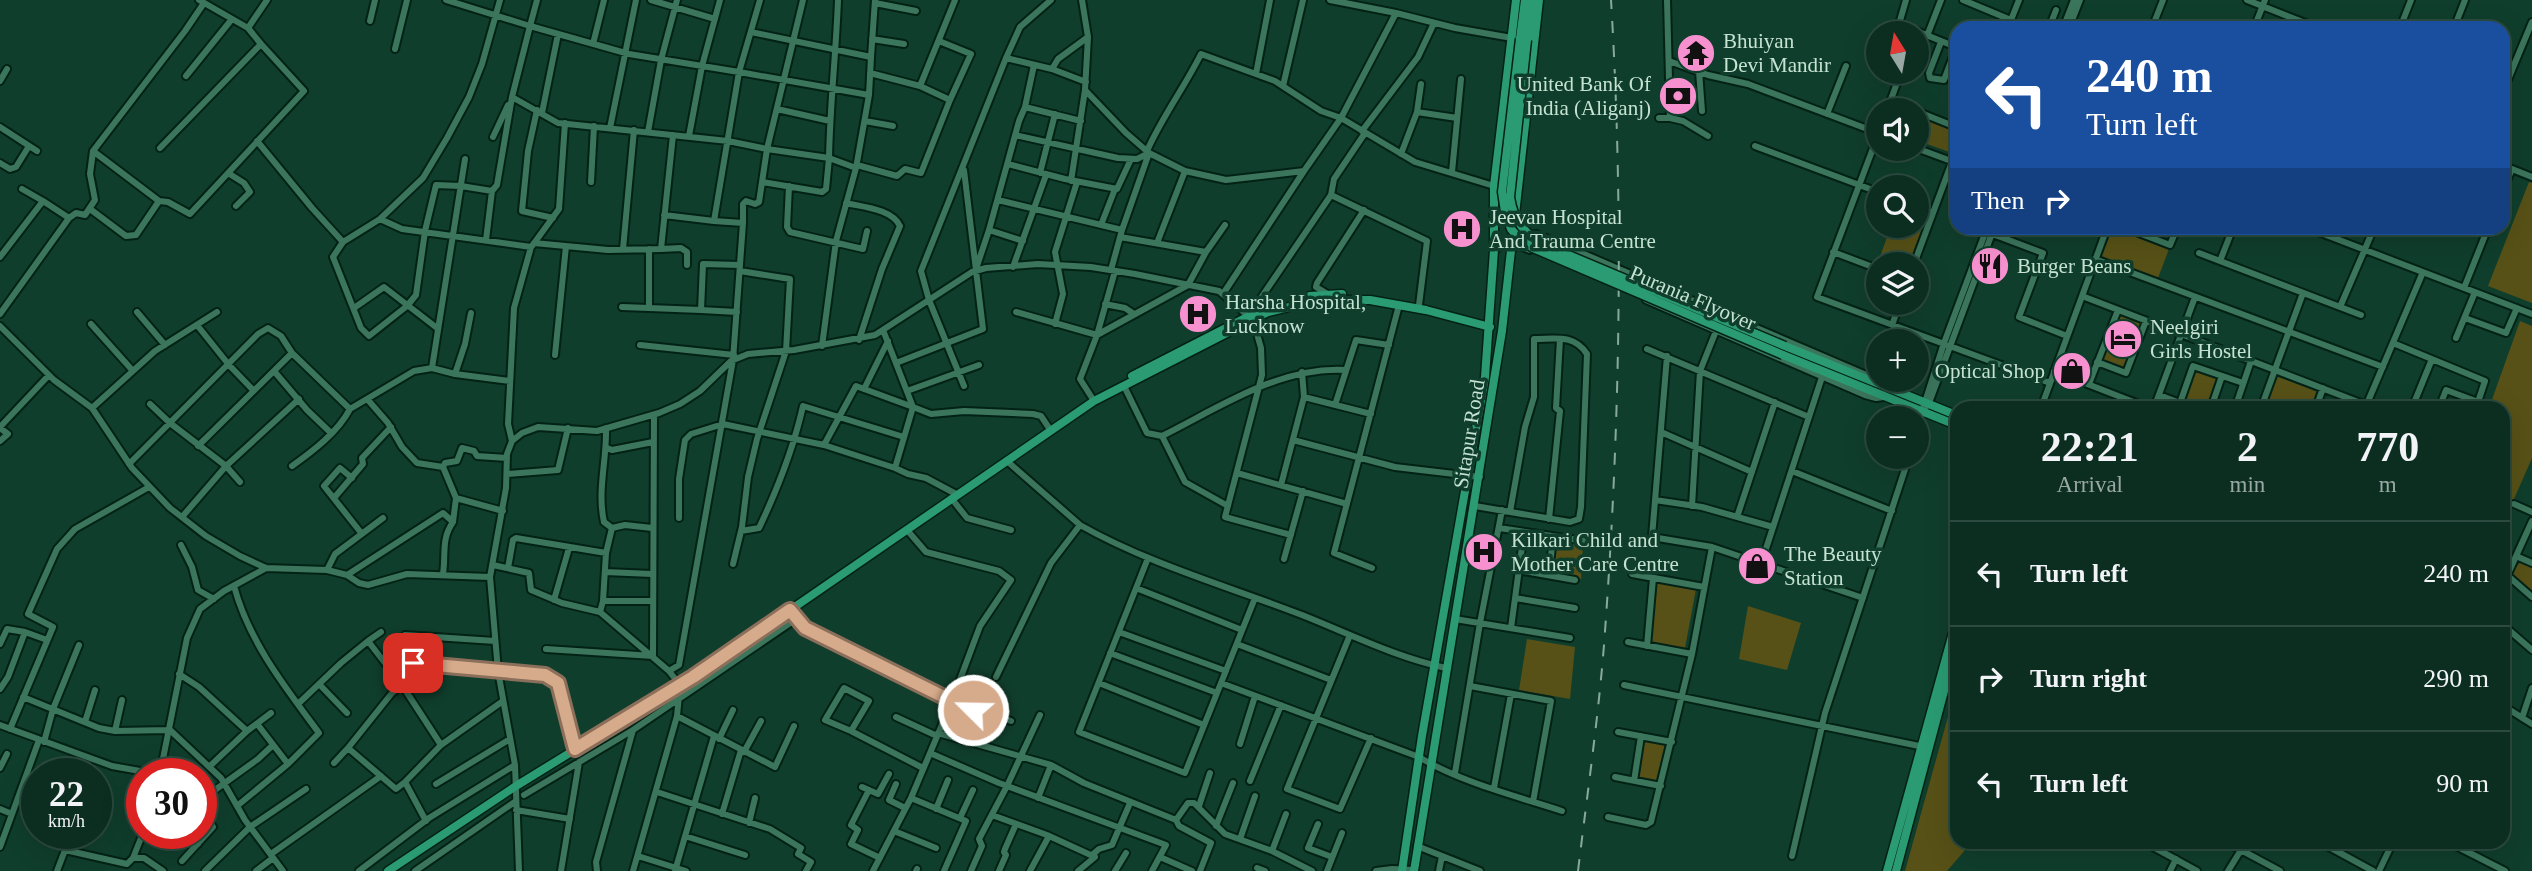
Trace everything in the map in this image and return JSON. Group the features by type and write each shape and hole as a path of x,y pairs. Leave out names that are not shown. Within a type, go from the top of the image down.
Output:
{"main road":[{"name":"Sitapur Road","path":"1402,870 1485,377 1494,250 1494,186 1520,39 1516,0"},
{"name":"Purania Flyover","path":"1525,0 1510,197 1520,226 1528,235 1547,246 1784,351 1925,405"},
{"name":"Purania Flyover","path":"1520,39 1532,0"},
{"name":"Sitapur Road","path":"1414,871 1502,331 1539,0"},
{"path":"388,871 516,786 680,685 1094,401 1278,304 1326,293 1368,295 1490,327"},
{"path":"1094,401 1099,393 1268,312 1318,300 1360,300 1423,308"},
{"path":"1925,405 1950,413"},
{"path":"1925,405 1950,421"},
{"path":"1896,871 1950,646"},
{"path":"1887,871 1950,666"}],"street":[{"path":"248,28 267,0"},
{"path":"370,22 375,0"},
{"path":"395,49 407,0"},
{"path":"446,0 626,53 869,95"},
{"path":"477,9 480,0"},
{"path":"492,191 461,186 436,186 425,231 416,295 407,306 369,336 361,328 333,257 343,242 380,219 423,178 469,97 482,64 500,0"},
{"path":"485,240 492,191 497,185 512,97 537,0"},
{"path":"593,44 604,0"},
{"path":"610,128 636,0"},
{"path":"651,0 676,4 715,19"},
{"path":"689,136 702,66 720,0"},
{"path":"714,221 739,72 760,0"},
{"path":"670,671 680,664 734,358 743,204 746,201 755,204 759,202 782,79 803,0"},
{"path":"762,182 822,192 826,189 838,0"},
{"path":"920,86 955,0"},
{"path":"964,386 945,343 921,271 1020,27 1051,0"},
{"path":"1055,324 1063,294 1055,253 1067,218 1074,181 1085,86 1088,37 1082,0"},
{"path":"1256,74 1270,0"},
{"path":"1283,86 1303,0"},
{"path":"1330,0 1354,2 1434,23 1520,39"},
{"path":"1667,0 1670,118"},
{"path":"1899,21 1906,0"},
{"path":"1929,31 1941,0"},
{"path":"1963,0 2011,20 2019,0"},
{"path":"2066,21 2074,0"},
{"path":"2072,21 2080,0"},
{"path":"2156,21 2163,0"},
{"path":"2247,0 2263,3 2303,21"},
{"path":"2403,21 2411,0"},
{"path":"2457,21 2465,0"},
{"path":"0,314 69,218 76,213 85,215 90,209 95,200 90,174 93,151 178,41 202,1 248,28 304,91 190,214 169,202 159,201 93,151"},
{"path":"822,346 836,241 857,167 869,95 875,2 916,11"},
{"path":"2257,21 2263,3"},
{"path":"648,132 676,4"},
{"path":"2052,21 2056,10"},
{"path":"1223,294 1341,118 1396,13"},
{"path":"186,76 232,19"},
{"path":"2510,75 2532,22"},
{"path":"1251,318 1331,195 1334,179 1364,132 1418,57 1434,23"},
{"path":"751,32 871,57"},
{"path":"553,218 522,211 528,151 558,34"},
{"path":"1052,69 1058,59 1088,37"},
{"path":"1929,37 1950,46"},
{"path":"872,39 904,44"},
{"path":"512,97 558,123 728,141 829,158 897,176 905,169 920,173 971,54 939,41"},
{"path":"1941,42 1929,74 1930,78 1944,80 1950,64"},
{"path":"160,148 261,44"},
{"path":"1094,401 1080,379 1097,335 1121,233 1161,119 1183,89 1201,54 1283,86 1321,111 1341,118 1415,162 1494,186"},
{"path":"1006,58 1052,69 1085,86 1126,133 1148,152 1185,171 1226,180 1304,171"},
{"path":"1669,61 1748,84 1866,129"},
{"path":"976,271 1025,107 1034,65"},
{"path":"1827,114 1846,66"},
{"path":"0,81 7,69"},
{"path":"1699,71 1702,111"},
{"path":"870,74 920,86 950,100"},
{"path":"1452,172 1461,79"},
{"path":"1401,154 1417,112 1421,85"},
{"path":"493,137 512,97"},
{"path":"1025,107 1082,121"},
{"path":"777,109 830,121"},
{"path":"1417,112 1457,118"},
{"path":"1013,267 1034,209 1055,114"},
{"path":"1929,116 1950,125"},
{"path":"1659,118 1683,121 1708,136"},
{"path":"864,121 893,126"},
{"path":"518,871 515,765 498,671 490,577 503,511 507,458 512,441 508,424 513,308 533,245 559,209 565,123"},
{"path":"591,182 594,126"},
{"path":"0,127 37,151"},
{"path":"623,249 634,130"},
{"path":"661,249 673,135"},
{"path":"1016,135 1076,150 1131,159 1137,159 1148,152"},
{"path":"257,141 343,242"},
{"path":"0,163 10,169 16,167 29,146"},
{"path":"1755,146 1866,188"},
{"path":"1929,153 1950,161"},
{"path":"432,368 465,159"},
{"path":"1101,225 1115,189 1131,159"},
{"path":"1868,161 1817,297 2050,383"},
{"path":"1008,164 1115,189"},
{"path":"897,363 983,329 963,168"},
{"path":"2510,174 2512,169 2532,177"},
{"path":"1157,243 1185,171"},
{"path":"1918,252 1950,172"},
{"path":"228,173 244,183 250,192 236,206"},
{"path":"789,186 787,227 790,232 863,249 867,231"},
{"path":"22,189 69,218"},
{"path":"1331,195 1427,241 1423,308"},
{"path":"998,200 1101,225 1157,243 1206,252"},
{"path":"0,257 43,201"},
{"path":"90,209 126,236 136,235 159,201"},
{"path":"846,203 883,213 897,221 900,226 882,269 859,340"},
{"path":"1326,293 1316,287 1317,284 1364,210"},
{"path":"1929,211 1933,213"},
{"path":"664,215 743,223"},
{"path":"380,219 402,229 533,245 623,249 681,248 687,252 687,265"},
{"path":"1016,312 1097,335 1188,285 1225,225"},
{"path":"989,230 1023,241"},
{"path":"1494,250 1511,241 1536,234 1866,375"},
{"path":"1925,405 1987,235"},
{"path":"2001,235 2043,253 2019,317 2067,335"},
{"path":"2044,401 2104,235"},
{"path":"2146,235 2171,244 2174,235"},
{"path":"2220,261 2230,235"},
{"path":"2327,235 2532,314"},
{"path":"2340,307 2371,235"},
{"path":"2464,288 2485,235"},
{"path":"1510,254 1514,246 1522,245 1865,395 1876,398 1888,393"},
{"path":"555,355 566,246"},
{"path":"649,249 649,308"},
{"path":"1833,253 1866,265"},
{"path":"2199,253 2361,315"},
{"path":"2095,259 2383,367"},
{"path":"701,310 704,264 740,268 790,279 786,351 759,432 733,564"},
{"path":"640,345 734,358 859,340 875,335 976,271 1038,264 1113,271 1219,291 1251,318 1261,348 1262,375 1225,517 1291,535"},
{"path":"2368,401 2423,272"},
{"path":"354,308 384,286 437,328"},
{"path":"1660,307 1666,290"},
{"path":"2456,338 2475,292"},
{"path":"2264,401 2303,293"},
{"path":"2082,296 2354,401"},
{"path":"2157,401 2195,297"},
{"path":"1105,304 1125,308 1134,314"},
{"path":"1372,568 1334,553 1399,305"},
{"path":"622,307 737,312"},
{"path":"2465,318 2506,333 2517,309"},
{"path":"2089,384 2118,310"},
{"path":"138,312 165,345"},
{"path":"92,408 165,345 217,312"},
{"path":"455,374 471,313"},
{"path":"1892,325 1896,315"},
{"path":"2098,362 2126,373 2146,321"},
{"path":"91,324 133,371"},
{"path":"197,325 253,390"},
{"path":"129,464 258,334 268,328 281,336 292,354 350,409"},
{"path":"883,330 913,407 895,468"},
{"path":"2,331 49,375 92,408 129,464 181,517 206,536 266,568 327,570 368,584 407,574 490,577"},
{"path":"1692,506 1700,371 1716,331"},
{"path":"1455,774 1499,528 1506,511 1532,407 1534,338 1560,339 1580,344 1587,354 1579,519 1570,522 1549,519 1506,511 1475,506"},
{"path":"1549,519 1560,411 1556,408 1560,339"},
{"path":"1335,405 1356,340 1389,345"},
{"path":"864,389 888,341"},
{"path":"2393,343 2485,381 2478,401"},
{"path":"1647,348 1809,417"},
{"path":"198,446 292,354"},
{"path":"1667,356 1652,537 1712,547 1863,598"},
{"path":"512,441 522,433 538,427 597,431 654,415 680,404 700,391 734,358"},
{"path":"2415,401 2432,359"},
{"path":"2237,401 2251,361"},
{"path":"907,391 979,365"},
{"path":"2181,401 2193,366 2243,383"},
{"path":"292,466 331,433 346,418 350,409 414,371 432,368 455,374 510,380"},
{"path":"1124,386 1147,433 1162,436 1259,387 1302,372 1346,370"},
{"path":"274,371 307,410 331,433"},
{"path":"2054,371 2132,401"},
{"path":"1281,485 1304,397 1302,372"},
{"path":"0,441 8,434 0,427 49,375"},
{"path":"2213,401 2222,376"},
{"path":"1761,564 1822,377"},
{"path":"824,445 856,386 931,414 964,411 1033,414 1041,416 1051,431"},
{"path":"2318,401 2323,388"},
{"path":"2442,401 2446,390 2469,401"},
{"path":"2159,395 2175,401"},
{"path":"1304,397 1371,414"},
{"path":"181,517 226,466 299,399"},
{"path":"368,400 417,463 443,467"},
{"path":"1737,517 1774,402"},
{"path":"150,404 170,424 226,466 240,482"},
{"path":"741,531 759,528 781,483 803,406 904,437"},
{"path":"653,656 654,415"},
{"path":"679,518 679,479 685,440 691,433 723,425 824,445 926,478 955,497 967,518 1011,530"},
{"path":"334,498 363,464 362,458 390,427"},
{"path":"507,474 558,470 568,428"},
{"path":"606,428 607,448 601,475 604,522 612,528 625,525 652,528"},
{"path":"1661,432 1752,472"},
{"path":"1162,436 1185,482 1228,506"},
{"path":"1293,440 1395,467 1480,477"},
{"path":"607,448 612,450 653,442"},
{"path":"443,467 445,463 457,461 462,449 474,452 477,456 507,458"},
{"path":"1007,461 1080,525 1118,547 1350,635 1397,656 1446,668"},
{"path":"443,467 456,498 453,522 443,540 446,555 443,574"},
{"path":"352,478 341,468 324,486 362,534"},
{"path":"1792,856 1822,726 1905,469"},
{"path":"1792,471 1892,511"},
{"path":"1237,473 1347,503"},
{"path":"10,729 53,627 28,614 57,549 75,528 149,486"},
{"path":"1284,559 1303,491"},
{"path":"456,498 503,511"},
{"path":"1655,500 1692,506 1773,527"},
{"path":"2514,504 2532,512"},
{"path":"347,575 443,513 453,522"},
{"path":"327,570 335,554 383,518"},
{"path":"2510,571 2532,521"},
{"path":"996,677 1051,564 1080,525"},
{"path":"600,612 606,553 612,528"},
{"path":"1499,528 1592,542"},
{"path":"873,871 911,797 980,626 1011,580 999,571 926,552 907,530"},
{"path":"1511,628 1524,532"},
{"path":"1549,575 1553,537"},
{"path":"508,568 513,540 516,538 606,553"},
{"path":"181,545 192,567 198,590 214,599"},
{"path":"1608,817 1646,825 1651,822 1692,654 1712,547"},
{"path":"554,600 569,548"},
{"path":"2516,556 2532,563"},
{"path":"1149,558 1079,732 1185,773 1255,598"},
{"path":"493,565 529,573 531,590 554,600 600,612 670,671 680,685 677,716 633,871"},
{"path":"163,758 187,638 200,609 266,568"},
{"path":"1518,569 1575,580"},
{"path":"605,572 652,574"},
{"path":"1632,574 1704,587"},
{"path":"1647,646 1653,578"},
{"path":"2510,578 2532,597"},
{"path":"234,586 241,611 258,647 319,733 288,764 237,806"},
{"path":"1136,588 1242,630"},
{"path":"1515,598 1574,608"},
{"path":"603,601 653,601"},
{"path":"790,610 805,628 952,701 1011,721"},
{"path":"524,795 633,730 796,619"},
{"path":"1455,619 1570,638"},
{"path":"0,644 7,629 47,640"},
{"path":"2510,631 2532,650"},
{"path":"0,689 8,677 25,632"},
{"path":"298,704 381,632"},
{"path":"1119,632 1226,671"},
{"path":"405,635 495,641"},
{"path":"1350,635 1287,789 1340,808 1371,738"},
{"path":"368,641 402,685 441,745"},
{"path":"1628,642 1692,654"},
{"path":"1237,644 1331,680"},
{"path":"0,847 79,645"},
{"path":"546,649 653,656"},
{"path":"1111,653 1217,693"},
{"path":"413,663 545,675 558,683 575,749"},
{"path":"179,674 199,687 247,732"},
{"path":"1099,683 1204,726"},
{"path":"1221,683 1371,738 1455,774 1562,811"},
{"path":"319,684 347,713"},
{"path":"334,763 392,693 402,685"},
{"path":"1624,685 1925,747"},
{"path":"1470,686 1552,701 1533,802"},
{"path":"851,731 869,701 844,688 825,720 923,768"},
{"path":"2522,718 2532,688"},
{"path":"85,722 95,690"},
{"path":"1494,788 1510,694"},
{"path":"1240,744 1255,696"},
{"path":"23,697 85,722 116,731 170,730 200,758"},
{"path":"116,731 122,700"},
{"path":"348,748 396,789 441,745 503,701"},
{"path":"1250,781 1281,705"},
{"path":"676,869 717,737 733,710"},
{"path":"2510,710 2532,724"},
{"path":"217,760 271,713"},
{"path":"971,871 982,846 979,839 1040,715"},
{"path":"677,716 775,767 794,726"},
{"path":"895,717 938,734 1051,765 1084,783 1176,820 1179,826 1211,844 1200,871"},
{"path":"722,814 743,751 761,721"},
{"path":"0,725 112,766 126,768"},
{"path":"258,725 288,764"},
{"path":"597,871 596,862 633,730"},
{"path":"1618,732 1672,742"},
{"path":"1634,781 1641,736"},
{"path":"436,784 510,740"},
{"path":"217,789 273,745"},
{"path":"930,753 1007,786 1166,845 1152,871"},
{"path":"0,768 7,754"},
{"path":"561,871 579,762"},
{"path":"359,871 426,821 515,765"},
{"path":"1038,798 1051,765"},
{"path":"1199,806 1210,773"},
{"path":"880,858 851,844 858,830 851,825 866,789 878,793 889,774"},
{"path":"217,776 283,871"},
{"path":"273,858 271,855 381,776"},
{"path":"1615,777 1661,786"},
{"path":"936,808 948,780"},
{"path":"405,782 426,821"},
{"path":"1216,826 1233,783"},
{"path":"896,784 889,800 905,808"},
{"path":"205,871 250,827 306,789"},
{"path":"960,818 973,790"},
{"path":"657,792 770,829 801,848 798,854 811,862 806,871"},
{"path":"1240,839 1255,796"},
{"path":"911,797 966,821 944,871"},
{"path":"749,822 755,798"},
{"path":"415,871 516,801"},
{"path":"1092,855 1099,849 1112,845 1130,803"},
{"path":"1176,820 1188,803 1194,803 1225,834 1272,851 1312,871"},
{"path":"0,809 12,814"},
{"path":"516,810 570,819"},
{"path":"1272,851 1286,814"},
{"path":"992,815 1049,836 1095,858 1078,871"},
{"path":"999,871 1006,855 1004,849 1016,824"},
{"path":"1318,824 1308,848 1332,857"},
{"path":"894,831 936,848"},
{"path":"1327,871 1342,833"},
{"path":"685,836 745,855"},
{"path":"1030,871 1049,836"},
{"path":"1417,846 1480,871"},
{"path":"57,871 65,850 127,864 136,849"},
{"path":"182,862 194,849"},
{"path":"2157,849 2197,871"},
{"path":"2333,849 2373,871"},
{"path":"2379,871 2390,849"},
{"path":"2462,849 2505,871"},
{"path":"2228,871 2241,850 2277,870"},
{"path":"1115,871 1126,853"},
{"path":"638,856 686,871"},
{"path":"1439,871 1441,856"},
{"path":"1160,857 1192,871"},
{"path":"133,858 144,859 163,871"},
{"path":"256,871 273,858"},
{"path":"2170,871 2176,859"},
{"path":"1257,867 1265,871"},
{"path":"1376,871 1414,871"}],"shaded area":[{"path":"1929,119 1950,127 1950,152 1929,145"},
{"path":"2529,182 2532,183 2532,303 2488,286"},
{"path":"2110,235 2132,235 2169,249 2158,278 2101,257"},
{"path":"1887,238 1919,238 1913,252 1882,252"},
{"path":"2119,315 2141,323 2124,368 2103,360"},
{"path":"2520,321 2532,326 2532,458 2510,508 2510,401 2491,401"},
{"path":"2195,369 2218,377 2209,401 2184,401"},
{"path":"2276,376 2317,391 2313,401 2267,401"},
{"path":"1557,541 1583,545 1581,579 1551,573"},
{"path":"2523,559 2532,563 2532,592 2510,577"},
{"path":"1656,582 1696,589 1685,648 1651,643"},
{"path":"1748,606 1801,623 1787,670 1739,659"},
{"path":"1527,639 1575,647 1570,699 1519,690"},
{"path":"1950,710 1950,849 1966,849 1947,871 1905,871"},
{"path":"1643,740 1665,744 1657,782 1638,778"}],"railway":[{"path":"1578,871 1602,673 1614,484 1619,242 1611,0"}],"place":[{"name":"Bhuiyan Devi Mandir","path":"1696,53"},
{"name":"United Bank Of India (Aliganj)","path":"1678,96"},
{"name":"Jeevan Hospital And Trauma Centre","path":"1462,229"},
{"name":"Burger Beans","path":"1990,266"},
{"name":"Harsha Hospital, Lucknow","path":"1198,314"},
{"name":"Neelgiri Girls Hostel","path":"2123,339"},
{"name":"Optical Shop","path":"2072,371"},
{"name":"Kilkari Child and Mother Care Centre","path":"1484,552"},
{"name":"The Beauty Station","path":"1757,566"}],"route":[{"path":"413,663 545,675 558,683 575,749 693,677 790,610 805,628 973,710"}]}
